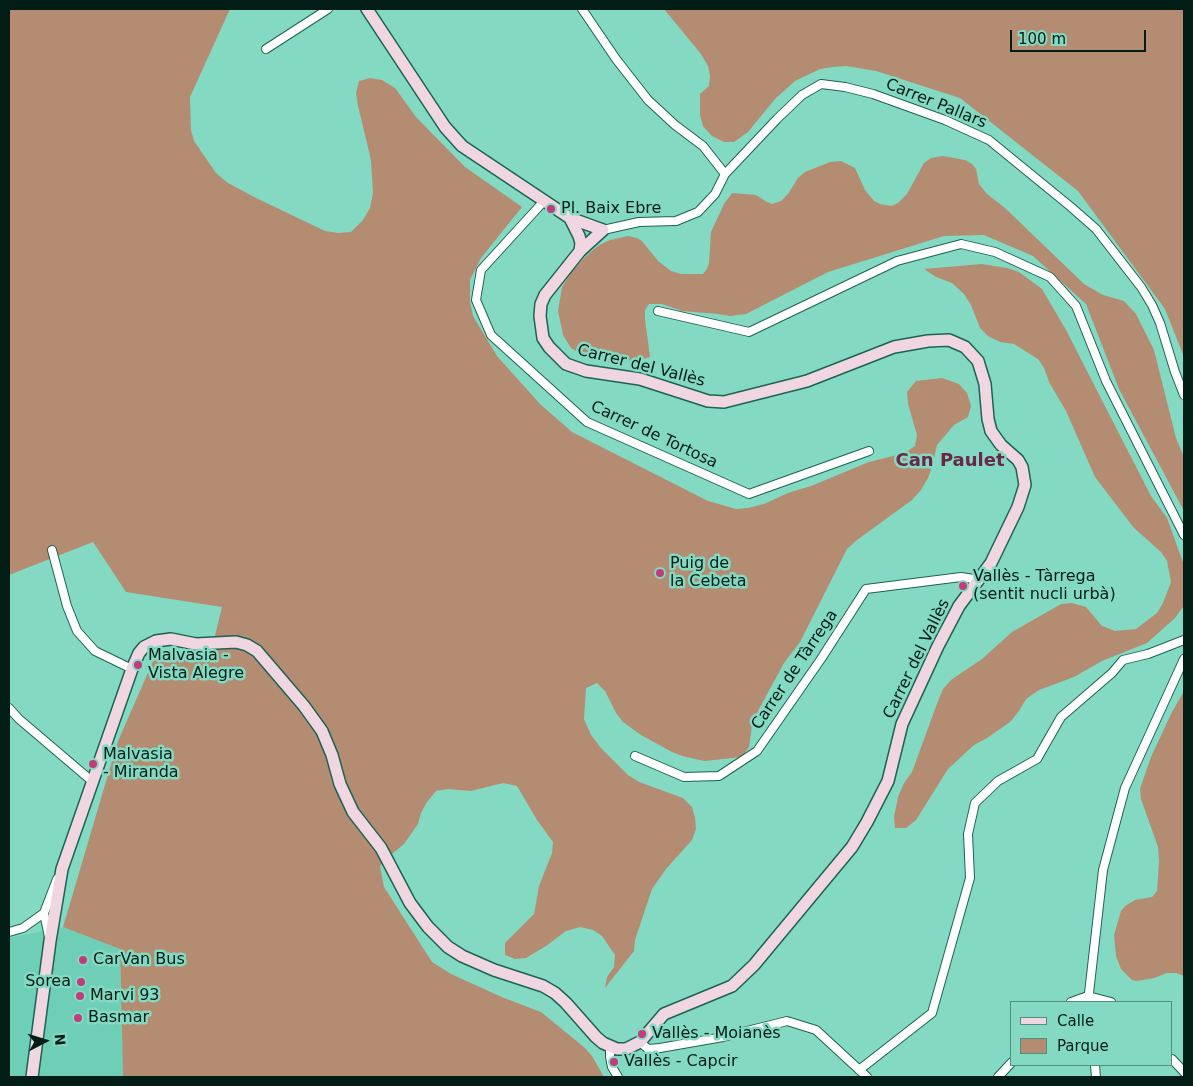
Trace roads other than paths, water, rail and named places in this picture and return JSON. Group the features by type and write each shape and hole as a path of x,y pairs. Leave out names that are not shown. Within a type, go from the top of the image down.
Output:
{"street":[{"path":"266,49 328,9"},
{"path":"367,9 445,127 456,140 469,152 570,218 603,230"},
{"path":"582,9 616,59 648,100 675,125 704,146 724,174"},
{"name":"Carrer Pallars","path":"603,230 639,222 676,221 698,212 715,194 724,174 776,119 802,95 821,84 845,87 873,94 945,120 989,140 1096,229 1141,287 1152,305 1160,323 1184,395"},
{"name":"Carrer de Tortosa","path":"545,200 481,270 476,300 491,335 587,422 749,494 869,451"},
{"path":"570,218 579,236 580,251"},
{"name":"Carrer del Vallès","path":"603,230 580,251 545,295 541,304 540,316 543,338 549,348 566,364 586,371 640,379 708,401 724,402 808,381 881,351 901,345 949,340 965,347 978,361 985,384 988,419 991,430 1001,445 1018,460 1025,476 1024,494 991,564 959,606 938,646 902,724 888,780 852,847 754,965 732,986 664,1014 640,1042"},
{"path":"658,311 749,332 897,261 961,244 995,252 1050,277 1076,306 1106,381 1184,535"},
{"path":"52,550 67,606 77,631 95,651 132,669"},
{"name":"Carrer de Tàrrega","path":"635,756 684,777 719,776 757,751 821,659 866,589 961,577 980,580"},
{"path":"50,941 44,913 62,869 139,653 144,647 163,639 196,644 236,642 253,648 270,665 322,731 332,755 340,784 353,812 381,848 410,903 438,938 462,956 477,964 543,986 555,993 596,1037 617,1049 626,1049 640,1042 648,1049 660,1048 723,1037 787,1021 816,1030 867,1077"},
{"path":"859,1070 932,1012 970,878 968,834 975,803 998,782 1037,759 1061,717 1112,674 1123,660 1148,654 1184,640"},
{"path":"1103,1001 1088,999 1103,870 1125,788 1184,659"},
{"path":"9,708 19,719 93,782"},
{"path":"32,1077 50,941 62,869"},
{"path":"9,932 23,928 44,913"},
{"path":"610,1046 612,1067 618,1077"},
{"path":"1173,1060 1184,1072"},
{"path":"998,1077 1010,1064"}],"place":[{"name":"Pl. Baix Ebre","path":"551,209"},
{"name":"Puig de la Cebeta","path":"660,573"},
{"name":"Vallès - Tàrrega (sentit nucli urbà)","path":"963,586"},
{"name":"Malvasia - Vista Alegre","path":"138,665"},
{"name":"Malvasia - Miranda","path":"93,764"},
{"name":"CarVan Bus","path":"83,960"},
{"name":"Sorea","path":"81,982"},
{"name":"Marvi 93","path":"80,996"},
{"name":"Basmar","path":"78,1018"},
{"name":"Vallès - Moianès","path":"642,1034"},
{"name":"Vallès - Capcir","path":"614,1062"}],"district":[{"name":"Can Paulet","path":"950,461"}]}
